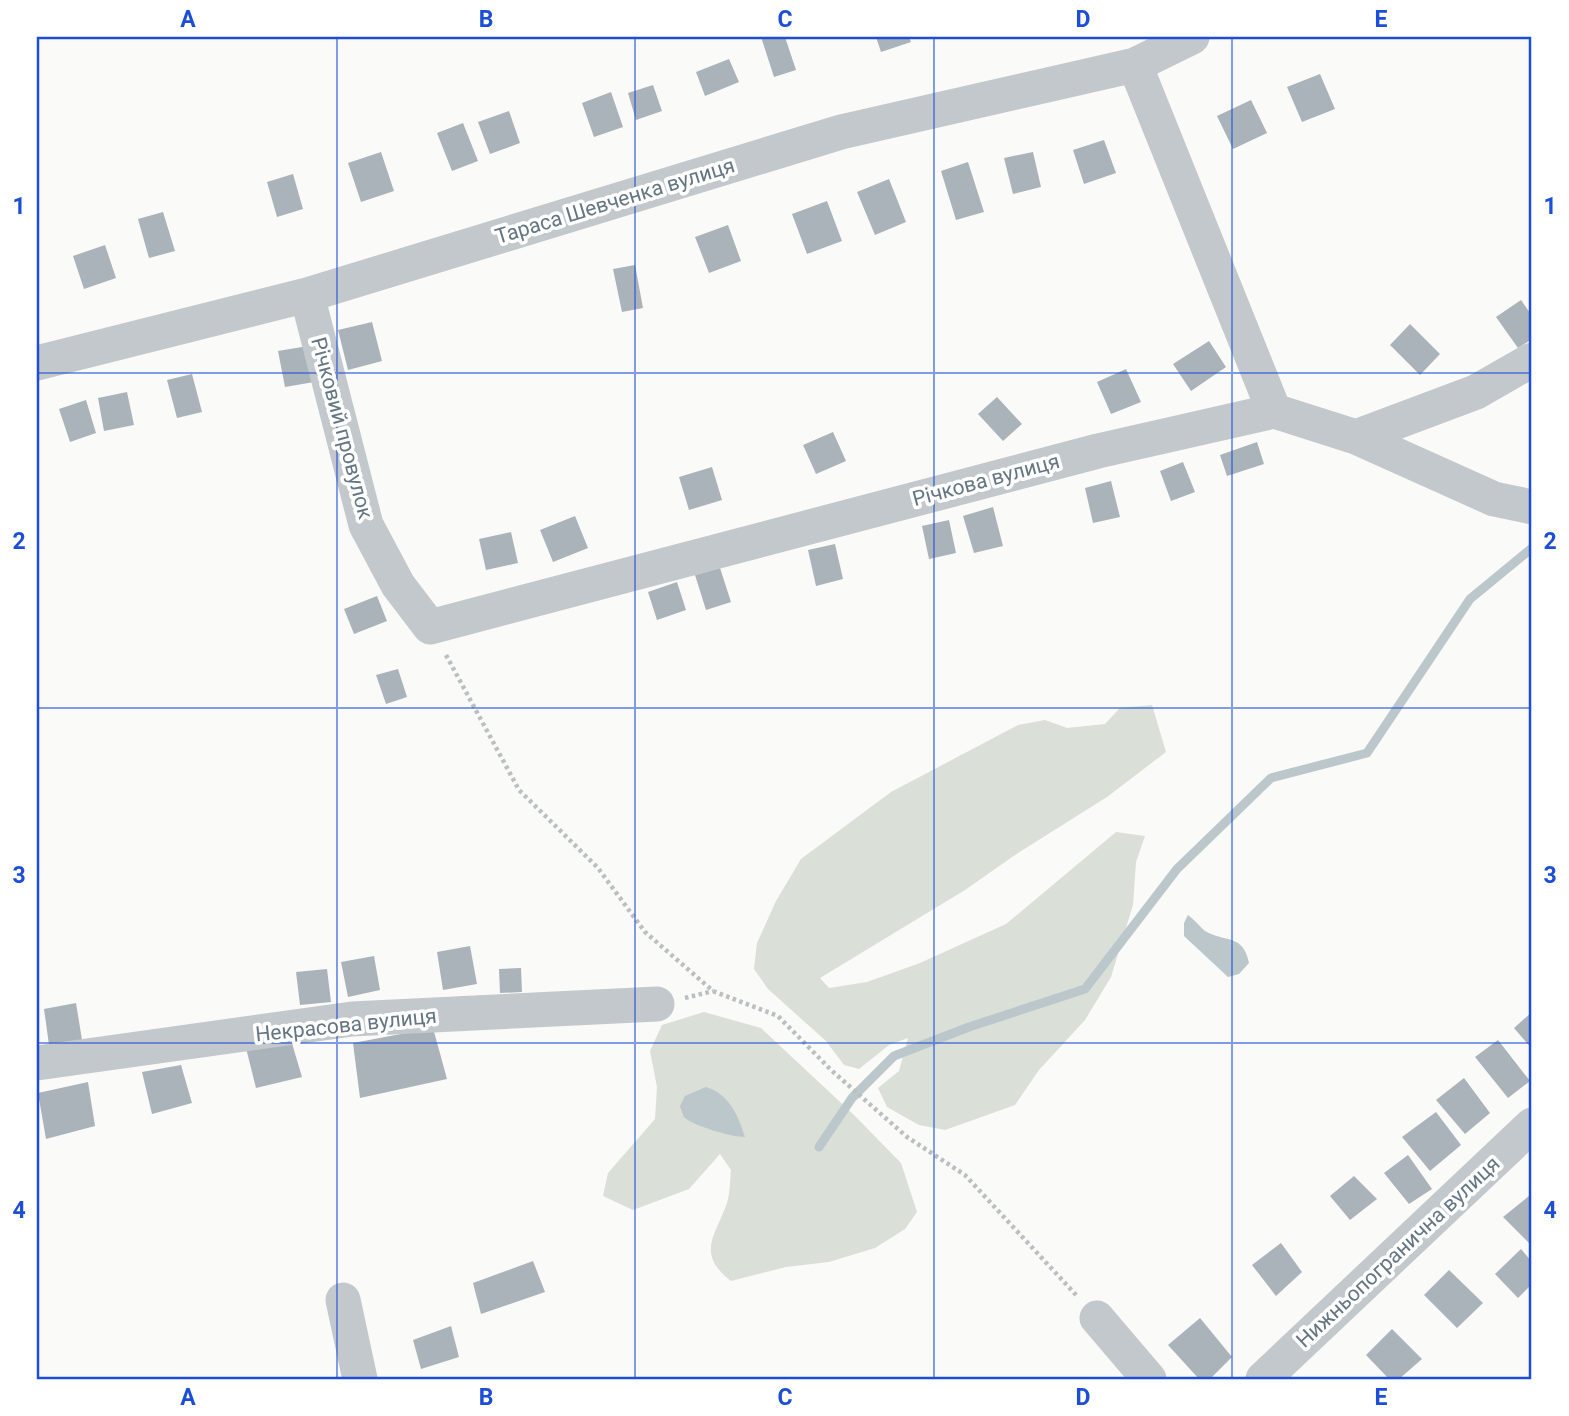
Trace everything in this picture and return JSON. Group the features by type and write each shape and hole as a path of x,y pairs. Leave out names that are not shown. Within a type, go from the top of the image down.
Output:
{"street":[{"name":"Тараса Шевченка вулиця","path":"37,363 307,295 841,132 1135,65 1192,37"},
{"path":"1135,65 1274,411 1356,437 1494,499 1532,507"},
{"name":"Річковий провулок","path":"307,295 366,525 398,585 430,627"},
{"path":"1356,437 1476,392 1532,360"},
{"name":"Річкова вулиця","path":"430,627 1098,451 1274,411"},
{"name":"Некрасова вулиця","path":"37,1063 352,1019 657,1004"},
{"name":"Нижньопогранична вулиця","path":"1263,1379 1532,1125"},
{"path":"344,1300 360,1379"},
{"path":"1097,1318 1149,1379"}],"path":[{"path":"430,627 519,790 598,868 645,932 713,991 778,1016 907,1137 965,1175 1097,1318"}],"shaded area":[{"path":"1152,705 1166,752 1107,797 965,890 820,978 829,988 867,982 920,963 1006,924 1116,832 1145,836 1136,862 1133,905 1111,977 1085,1020 1039,1070 1015,1105 945,1130 919,1125 887,1107 878,1088 899,1071 908,1038 889,1045 859,1069 844,1065 826,1041 768,989 754,969 757,943 776,901 801,859 891,792 1018,725 1045,720 1067,728 1105,724 1120,708"},
{"path":"1188,915 1205,931 1232,940 1242,947 1249,963 1239,974 1228,977 1184,936 1184,923"},
{"path":"704,1012 761,1028 901,1163 917,1212 905,1229 875,1248 829,1262 786,1267 731,1281 720,1271 711,1252 711,1244 727,1203 730,1187 731,1170 720,1154 689,1189 633,1210 603,1196 608,1173 655,1119 657,1087 650,1051 662,1025"},
{"path":"706,1087 721,1095 732,1106 745,1137 713,1130 684,1117 680,1106 685,1096"}],"building":[{"path":"761,37 785,37 796,70 774,77"},
{"path":"876,37 909,37 911,42 881,52"},
{"path":"729,59 739,82 705,96 696,72"},
{"path":"1320,74 1335,109 1302,122 1287,87"},
{"path":"653,85 662,111 636,120 628,93"},
{"path":"611,92 623,127 594,137 582,103"},
{"path":"1251,100 1267,133 1233,149 1217,116"},
{"path":"509,111 520,143 490,154 478,122"},
{"path":"463,123 478,161 452,171 437,133"},
{"path":"1104,140 1116,173 1084,184 1073,150"},
{"path":"381,152 394,191 361,202 348,163"},
{"path":"1033,152 1041,187 1013,194 1004,158"},
{"path":"968,162 984,212 956,220 941,171"},
{"path":"293,174 303,209 277,217 267,182"},
{"path":"889,179 906,222 875,235 857,192"},
{"path":"827,201 842,241 807,254 792,214"},
{"path":"163,212 175,251 149,258 138,219"},
{"path":"728,225 741,261 709,273 695,237"},
{"path":"105,245 116,278 84,289 73,256"},
{"path":"635,265 643,308 622,312 613,269"},
{"path":"1521,300 1532,316 1532,339 1518,348 1496,317"},
{"path":"372,322 382,361 348,370 338,330"},
{"path":"1410,324 1440,354 1420,375 1390,345"},
{"path":"1209,341 1226,367 1191,391 1173,364"},
{"path":"308,346 314,382 285,387 278,351"},
{"path":"1126,369 1141,402 1111,414 1097,382"},
{"path":"192,374 202,412 177,418 167,380"},
{"path":"127,392 134,425 104,431 98,398"},
{"path":"997,397 1022,424 1003,441 978,414"},
{"path":"86,400 96,433 70,442 59,409"},
{"path":"833,432 846,461 816,474 803,445"},
{"path":"1257,442 1264,464 1227,476 1220,455"},
{"path":"1183,462 1195,492 1171,501 1160,471"},
{"path":"712,467 722,500 689,510 679,477"},
{"path":"1111,481 1120,517 1093,523 1085,488"},
{"path":"993,507 1003,546 974,553 963,516"},
{"path":"575,516 588,548 553,562 540,530"},
{"path":"949,520 956,553 929,559 922,526"},
{"path":"511,532 518,563 486,570 479,539"},
{"path":"835,544 843,579 816,586 808,550"},
{"path":"720,568 731,602 706,610 695,575"},
{"path":"677,582 686,610 657,620 648,592"},
{"path":"377,596 387,621 354,634 344,609"},
{"path":"398,669 407,697 386,704 376,675"},
{"path":"470,946 477,984 443,990 437,952"},
{"path":"374,956 380,990 348,997 341,962"},
{"path":"521,968 522,992 500,993 499,969"},
{"path":"327,969 331,1002 300,1005 296,972"},
{"path":"76,1003 82,1040 49,1045 44,1009"},
{"path":"1532,1012 1532,1049 1514,1028"},
{"path":"433,1028 447,1079 360,1098 353,1043"},
{"path":"291,1040 302,1077 256,1088 246,1048"},
{"path":"1498,1040 1530,1081 1508,1098 1475,1057"},
{"path":"181,1065 192,1103 152,1114 142,1072"},
{"path":"1464,1078 1490,1113 1465,1134 1436,1100"},
{"path":"88,1082 95,1126 46,1139 38,1093"},
{"path":"1436,1112 1461,1145 1430,1171 1402,1137"},
{"path":"1408,1155 1432,1189 1409,1204 1384,1173"},
{"path":"1354,1176 1377,1199 1350,1220 1330,1196"},
{"path":"1529,1196 1532,1200 1532,1246 1503,1217"},
{"path":"1281,1243 1302,1272 1276,1296 1252,1265"},
{"path":"1521,1249 1532,1262 1532,1284 1518,1298 1495,1274"},
{"path":"533,1261 545,1292 481,1314 473,1283"},
{"path":"1449,1270 1483,1303 1457,1328 1424,1295"},
{"path":"1200,1318 1232,1357 1210,1379 1199,1379 1168,1345"},
{"path":"451,1326 459,1357 421,1369 413,1340"},
{"path":"1392,1329 1422,1359 1399,1379 1389,1379 1366,1355"}],"waterway":[{"path":"819,1147 852,1098 894,1056 969,1027 1085,989 1177,869 1271,778 1367,753 1470,599 1532,548"}]}
